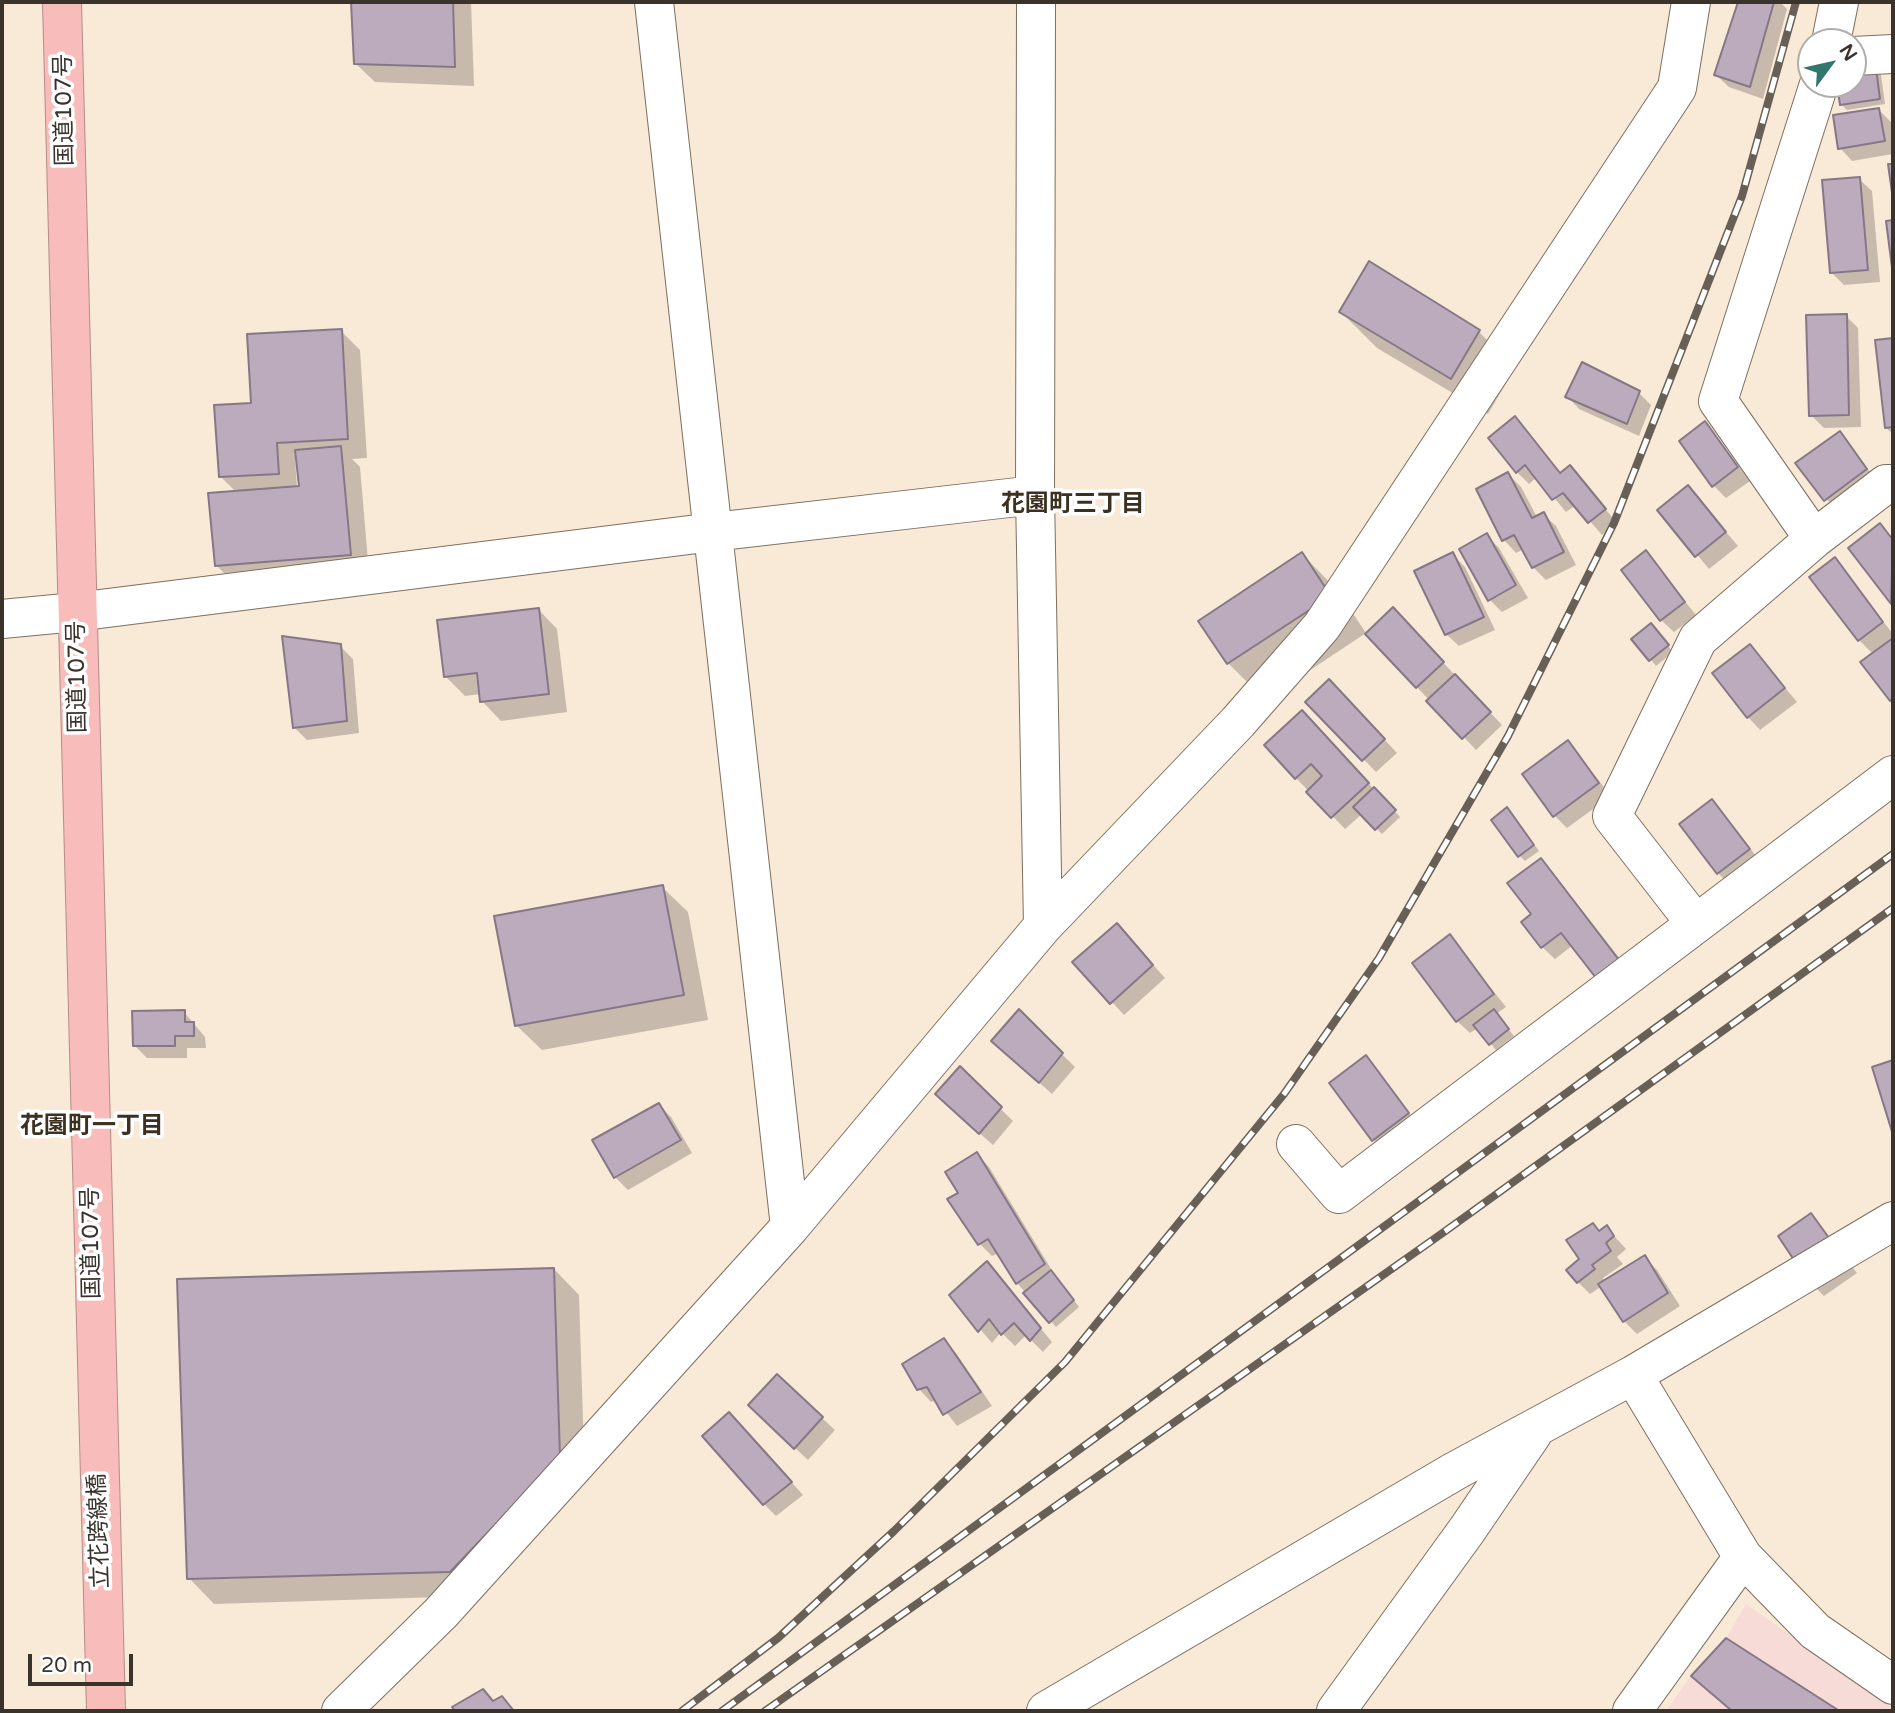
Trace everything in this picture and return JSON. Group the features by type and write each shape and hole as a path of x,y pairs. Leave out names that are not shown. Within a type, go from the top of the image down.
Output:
{"highway":[{"name":"国道107号","path":"62,2 95,1351"},
{"name":"立花跨線橋","path":"95,1351 106,1711"}],"street":[{"path":"654,2 790,1227"},
{"path":"1036,2 1035,495 1042,926"},
{"path":"341,1711 441,1613 790,1227 1042,926 1238,722 1322,626 1677,88 1691,2"},
{"path":"1833,28 1839,2"},
{"path":"1867,55 1893,54"},
{"path":"1814,539 1718,401 1815,98"},
{"path":"1696,925 1612,816 1698,639 1814,539 1886,484 1893,484"},
{"path":"2,619 1035,495"},
{"path":"1296,1144 1339,1194 1893,775"},
{"path":"1046,1711 1455,1471 1633,1375 1893,1221"},
{"path":"1633,1375 1743,1557 1815,1631 1893,1685"},
{"path":"1336,1711 1467,1530 1535,1429"},
{"path":"1632,1711 1743,1557"}],"shaded area":[{"path":"1746,1604 1893,1707 1893,1711 1666,1711 1691,1676 1726,1638"}],"building":[{"path":"351,2 453,2 455,67 354,64"},
{"path":"1738,2 1774,2 1750,87 1714,75"},
{"path":"1876,68 1880,99 1840,105 1839,98 1867,98 1867,69"},
{"path":"1879,108 1885,141 1838,149 1833,115"},
{"path":"1888,164 1893,164 1893,200"},
{"path":"1860,177 1868,270 1830,273 1822,180"},
{"path":"1893,220 1893,275 1886,221"},
{"path":"1369,261 1480,330 1451,379 1339,312"},
{"path":"1847,314 1849,415 1809,416 1806,315"},
{"path":"342,329 348,439 277,443 279,474 219,477 214,405 251,403 247,334"},
{"path":"1893,338 1893,427 1885,428 1875,340"},
{"path":"1582,362 1640,391 1627,424 1565,397"},
{"path":"1515,416 1560,473 1570,465 1606,509 1588,523 1563,493 1552,500 1525,465 1516,473 1488,438"},
{"path":"1705,421 1738,467 1712,487 1679,441"},
{"path":"1840,431 1867,469 1824,501 1795,463"},
{"path":"341,446 351,555 215,566 208,493 299,486 295,450"},
{"path":"1508,472 1532,518 1544,512 1564,552 1532,568 1514,535 1502,541 1476,489"},
{"path":"1688,485 1726,532 1695,557 1657,510"},
{"path":"1880,523 1893,540 1891,604 1848,548"},
{"path":"1487,533 1516,585 1488,601 1459,549"},
{"path":"1646,550 1685,602 1660,621 1621,570"},
{"path":"1302,552 1331,596 1227,664 1198,621"},
{"path":"1453,552 1484,617 1445,635 1414,571"},
{"path":"1835,557 1883,622 1858,641 1809,577"},
{"path":"1393,607 1444,662 1416,688 1365,634"},
{"path":"539,608 549,694 480,702 477,673 444,677 437,620"},
{"path":"1651,623 1669,645 1649,661 1631,639"},
{"path":"282,636 341,644 347,721 293,728"},
{"path":"1893,638 1893,698 1890,701 1860,662"},
{"path":"1750,644 1785,688 1747,718 1712,673"},
{"path":"1455,674 1491,712 1462,739 1426,701"},
{"path":"1329,679 1385,739 1362,761 1305,702"},
{"path":"1302,710 1369,783 1331,818 1306,792 1322,776 1311,764 1295,779 1264,745"},
{"path":"1568,740 1599,783 1553,817 1522,774"},
{"path":"1374,787 1396,810 1375,830 1353,807"},
{"path":"1712,799 1750,849 1717,874 1679,824"},
{"path":"1507,807 1534,845 1518,857 1491,820"},
{"path":"1541,858 1619,960 1596,978 1561,933 1541,948 1521,922 1531,914 1507,883"},
{"path":"663,885 684,995 515,1026 494,916"},
{"path":"1117,923 1153,965 1110,1004 1072,962"},
{"path":"1450,934 1494,994 1456,1022 1412,963"},
{"path":"1019,1009 1063,1053 1039,1083 991,1041"},
{"path":"1494,1009 1509,1029 1489,1045 1473,1025"},
{"path":"185,1010 185,1022 194,1022 194,1036 175,1036 175,1046 133,1046 132,1011"},
{"path":"1366,1055 1409,1113 1372,1141 1329,1083"},
{"path":"1893,1060 1893,1135 1872,1067"},
{"path":"960,1066 1002,1107 979,1134 935,1094"},
{"path":"659,1103 681,1140 614,1178 592,1140"},
{"path":"977,1152 1045,1264 1016,1284 988,1239 978,1245 947,1199 958,1193 945,1172"},
{"path":"1811,1213 1845,1260 1810,1284 1778,1236"},
{"path":"1593,1223 1599,1231 1607,1225 1614,1236 1606,1243 1611,1251 1592,1265 1595,1269 1577,1283 1566,1270 1579,1259 1566,1240"},
{"path":"1645,1255 1668,1293 1623,1322 1598,1284"},
{"path":"987,1261 1041,1328 1030,1341 1014,1323 1001,1335 989,1319 978,1332 949,1295"},
{"path":"554,1268 560,1457 450,1572 187,1579 177,1279"},
{"path":"1051,1270 1074,1300 1049,1323 1023,1293"},
{"path":"944,1338 981,1392 943,1415 927,1387 917,1390 902,1364"},
{"path":"777,1374 823,1417 794,1449 748,1405"},
{"path":"729,1412 792,1482 763,1505 702,1436"},
{"path":"1726,1638 1838,1710 1732,1711 1691,1676"},
{"path":"483,1689 493,1701 502,1696 514,1711 455,1711 452,1707"}],"railway":[{"path":"682,1711 778,1638 894,1531 1065,1362 1284,1094 1379,958 1508,736 1614,523 1742,196 1796,2"},
{"path":"722,1711 1893,854"},
{"path":"765,1711 1444,1232 1893,908"}],"district":[{"name":"花園町三丁目","path":"1073,505"},
{"name":"花園町一丁目","path":"92,1127"}]}
